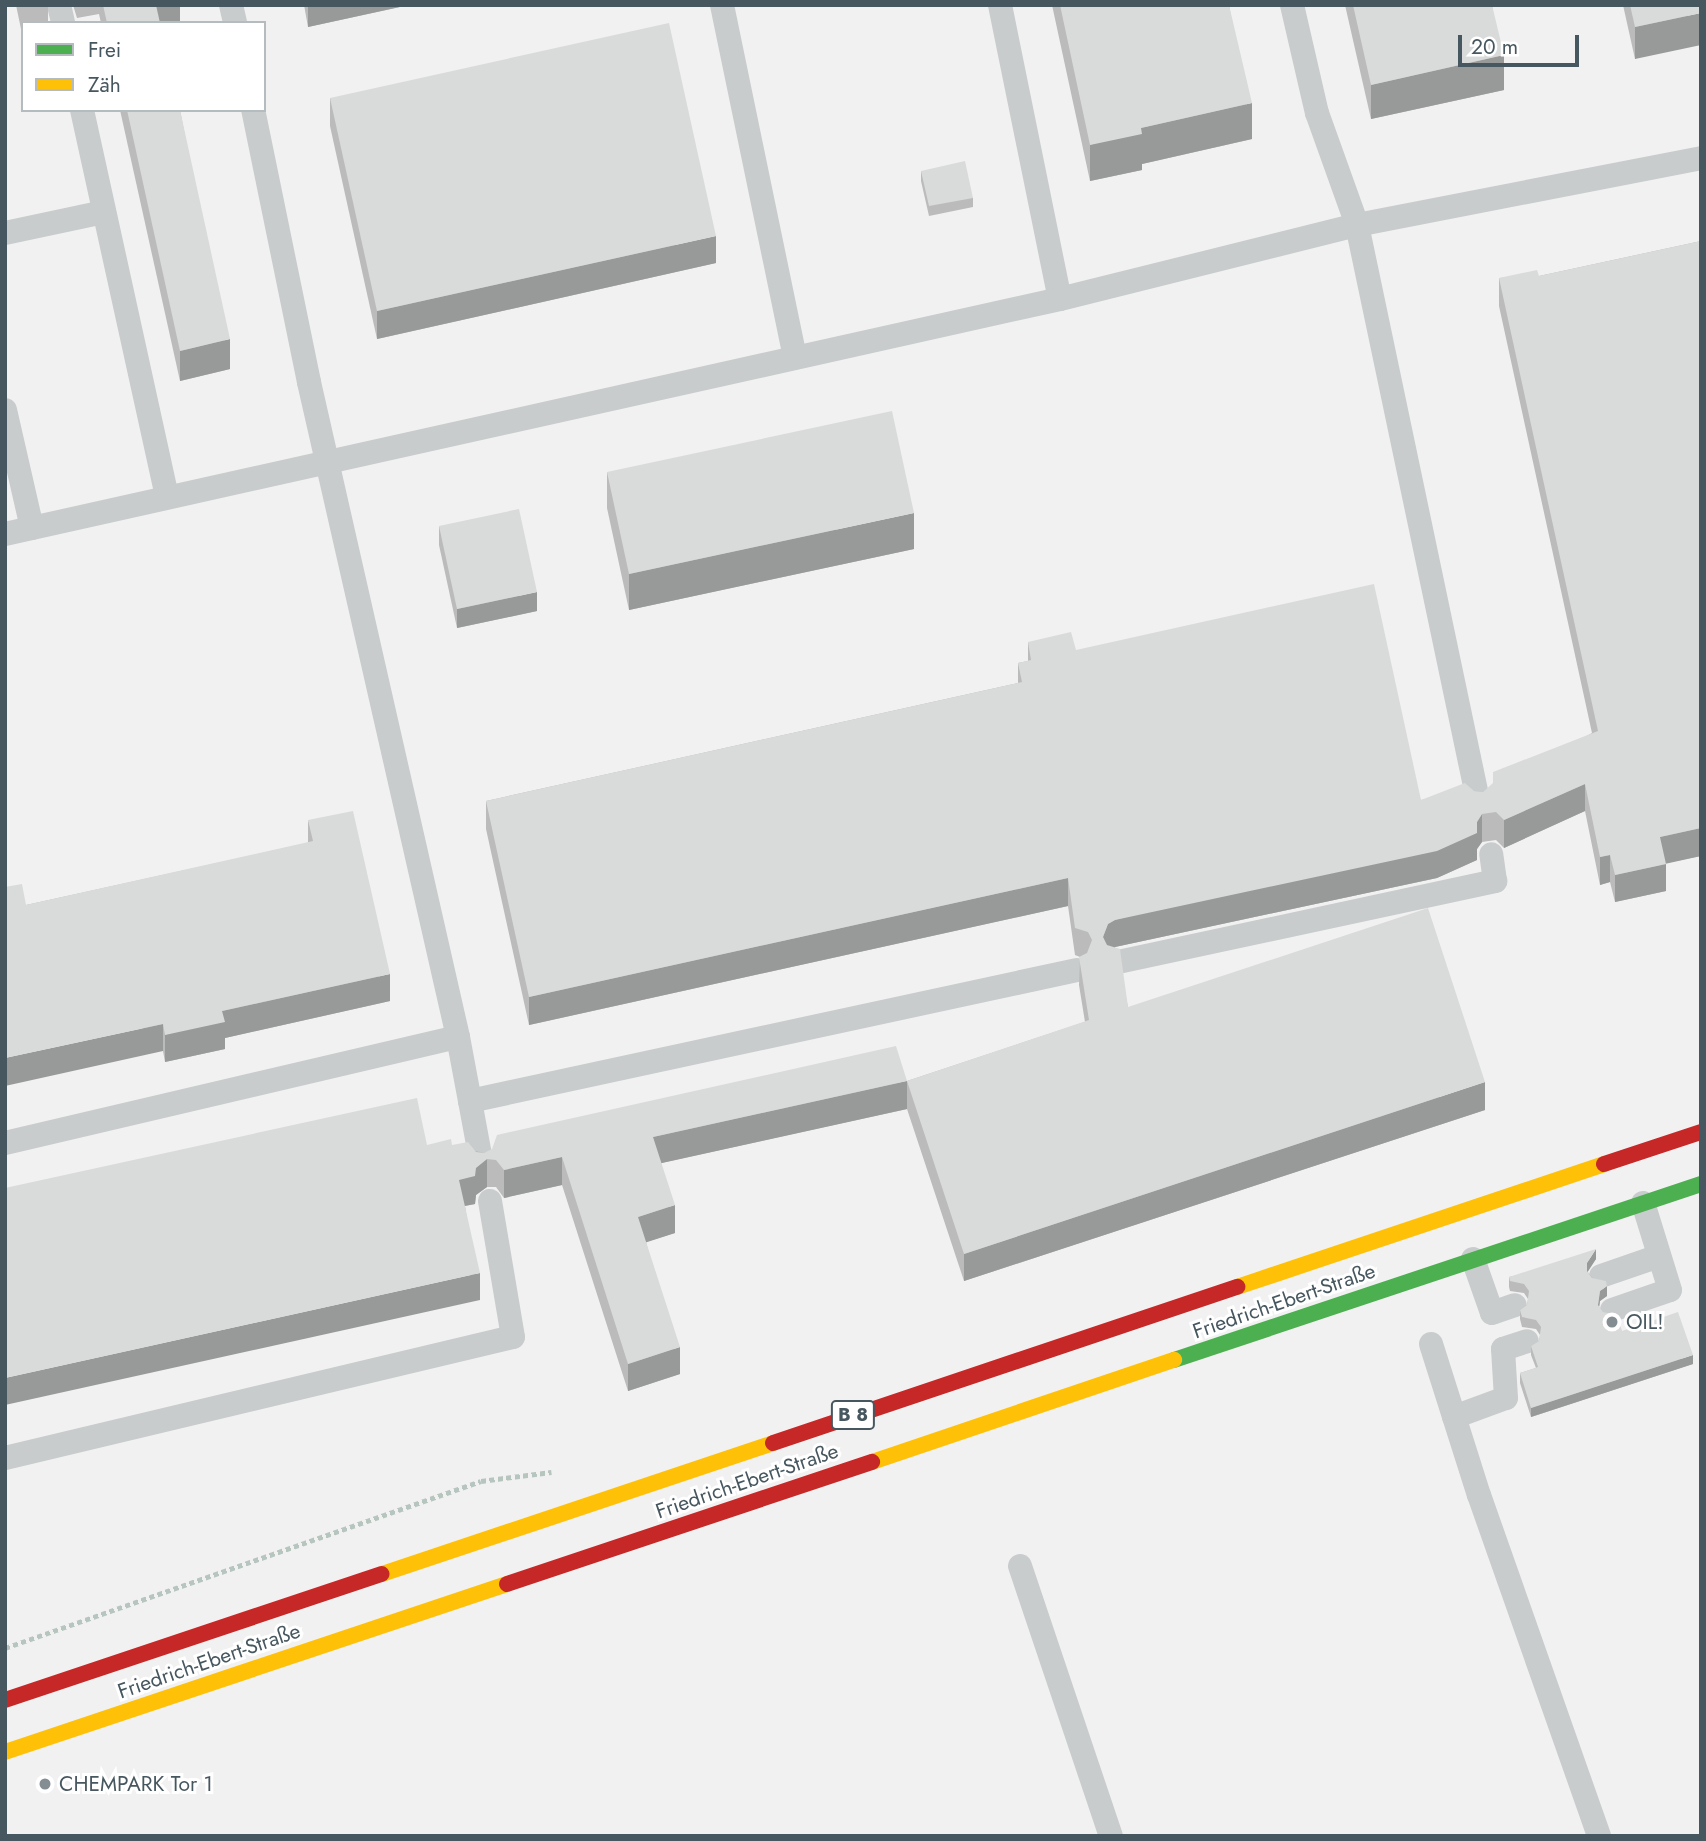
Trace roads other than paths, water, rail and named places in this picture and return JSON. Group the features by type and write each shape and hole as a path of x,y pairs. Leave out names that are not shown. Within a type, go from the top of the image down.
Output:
{"main road":[{"name":"Friedrich-Ebert-Straße","path":"5,1700 1701,1132"},
{"name":"Friedrich-Ebert-Straße","path":"5,1752 1701,1184"}],"lane":[{"path":"722,5 795,358"},
{"path":"1000,5 1060,299"},
{"path":"1292,5 1317,113 1357,225 1479,805"},
{"path":"82,112 167,497"},
{"path":"253,112 327,460 458,1037 482,1166"},
{"path":"5,534 327,460 1060,299 1357,225 1701,158"},
{"path":"5,233 104,212"},
{"path":"5,410 32,528"},
{"path":"1118,962 1495,881 1491,854"},
{"path":"470,1101 1077,970"},
{"path":"5,1143 458,1037"},
{"path":"5,1458 513,1337 490,1201"},
{"path":"1612,1310 1670,1290 1643,1203"},
{"path":"1601,1276 1659,1256"},
{"path":"1454,1417 1506,1398 1503,1349 1473,1259"},
{"path":"1492,1313 1515,1305"},
{"path":"1503,1349 1527,1340"},
{"path":"1431,1344 1599,1836"},
{"path":"1020,1566 1111,1836"}],"place":[{"name":"OIL!","path":"1612,1322"},
{"name":"CHEMPARK Tor 1","path":"45,1784"}]}
